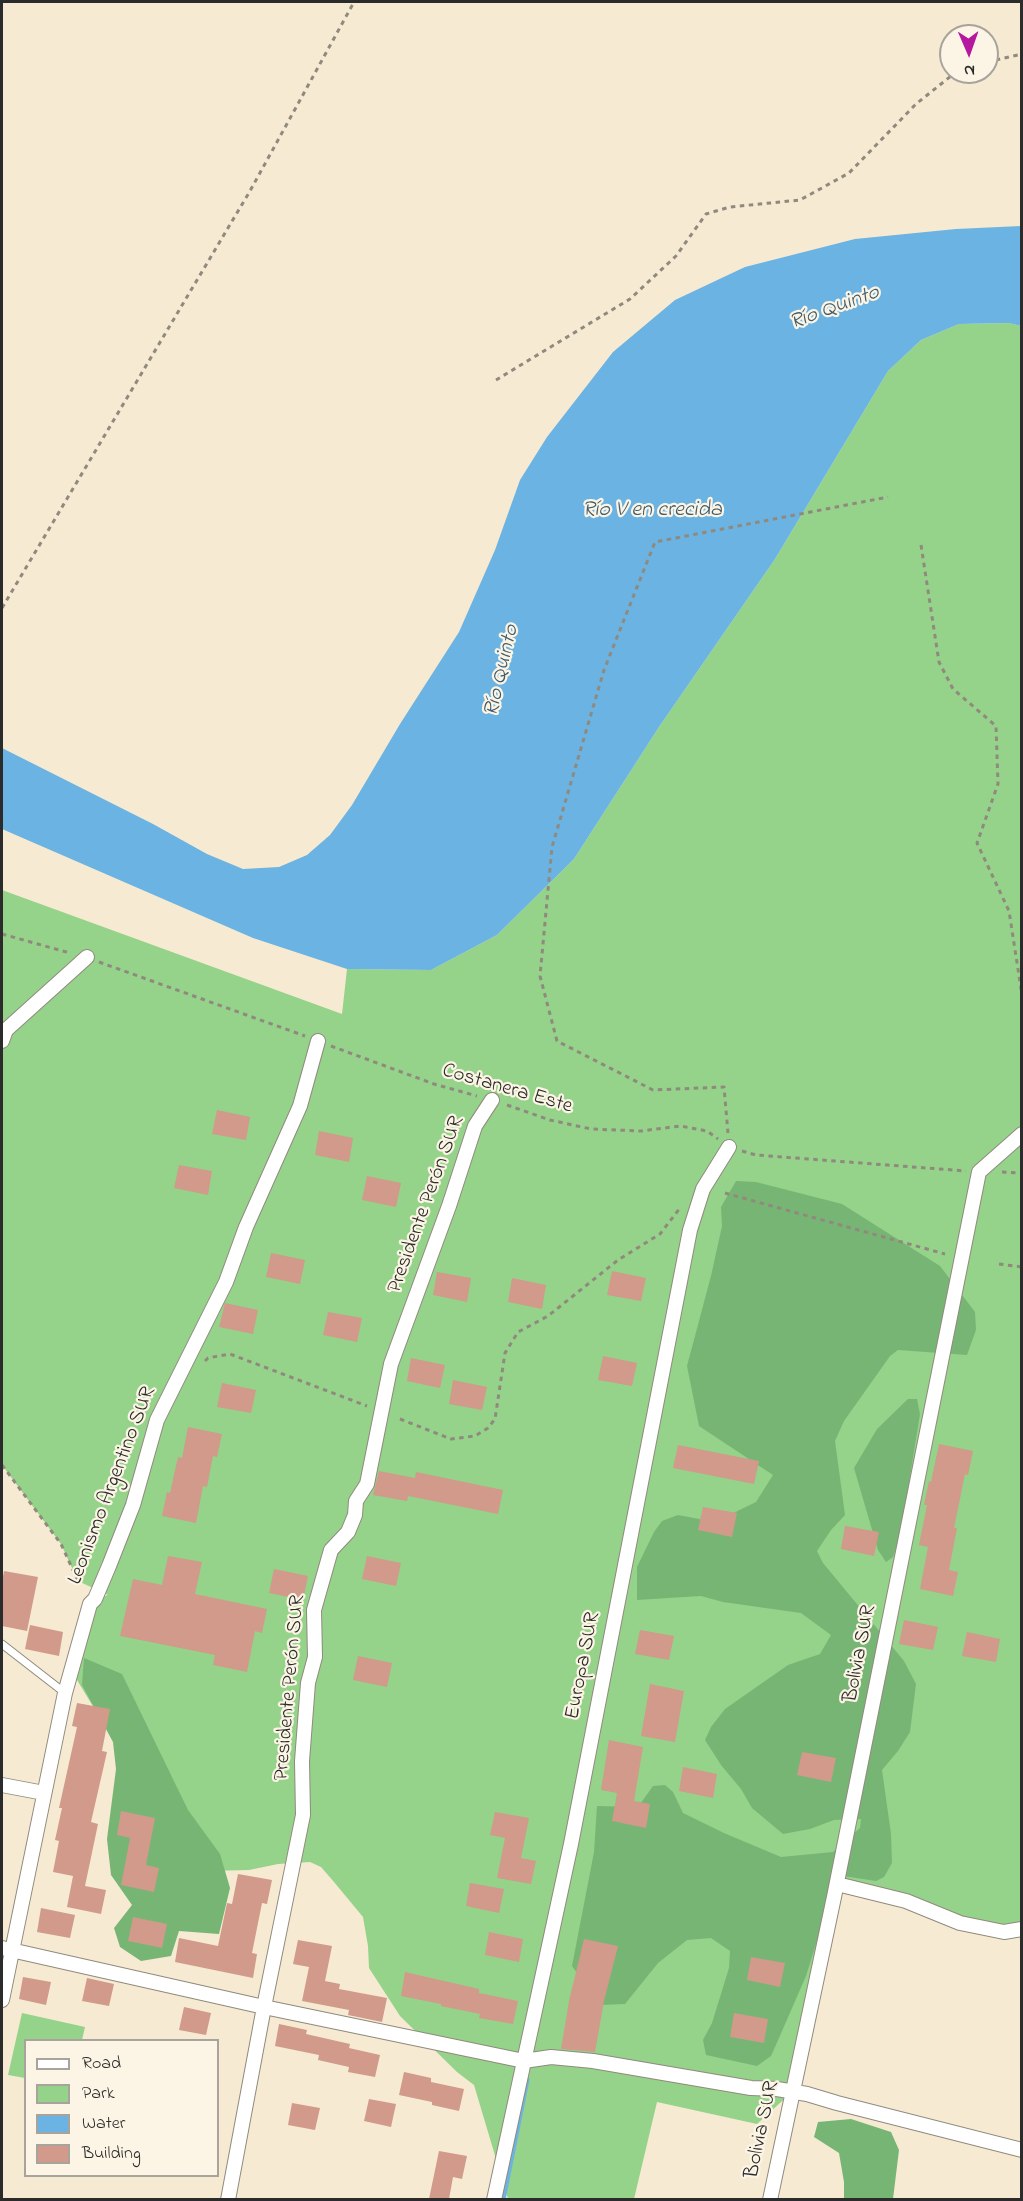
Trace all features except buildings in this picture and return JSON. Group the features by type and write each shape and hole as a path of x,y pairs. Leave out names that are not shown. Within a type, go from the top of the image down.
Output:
{"street":[{"path":"2,1041 6,1030 87,957"},
{"name":"Leonismo Argentino SUR","path":"2,2000 7,1949 65,1693 90,1604 95,1599 133,1505 157,1420 226,1282 246,1227 300,1106 318,1041"},
{"name":"Presidente Perón SUR","path":"228,2199 303,1815 302,1761 308,1683 315,1657 314,1610 332,1550 348,1532 355,1515 356,1501 367,1484 391,1364 476,1126 492,1100"},
{"path":"979,1172 1022,1134"},
{"name":"Europa SUR","path":"494,2199 571,1844 690,1230 703,1189 729,1147"},
{"name":"Bolivia SUR","path":"770,2199 837,1884 979,1172"},
{"path":"2,1785 44,1793"},
{"path":"837,1884 906,1901 960,1923 1004,1932 1022,1929"},
{"path":"7,1949 264,2007 524,2061 551,2057 593,2061 751,2088 793,2091 1022,2150"}],"lane":[{"path":"2,1644 65,1693"}],"path":[{"path":"2,608 250,191 354,2"},
{"path":"999,59 1022,54"},
{"path":"496,380 630,298 676,256 706,214 730,207 800,200 849,173 916,104 941,84"},
{"path":"729,1147 724,1087 653,1090 557,1041 540,976 552,847 604,670 655,542 888,497"},
{"path":"921,545 939,662 953,689 996,726 998,784 977,843 1009,911 1022,996"},
{"name":"Costanera Este","path":"2,934 87,957 434,1084 492,1100 549,1120 591,1129 641,1131 680,1126 707,1131 729,1147 756,1155 979,1172 1022,1173"},
{"path":"725,1193 945,1254"},
{"path":"400,1419 451,1439 475,1436 488,1428 495,1419 505,1353 518,1332 548,1316 618,1260 660,1234 682,1206"},
{"path":"999,1264 1022,1268"},
{"path":"201,1365 208,1358 230,1354 372,1407"},
{"path":"2,1465 61,1544 78,1581"}],"green space":[{"path":"1009,323 1021,326 1021,1929 1004,1932 837,1884 793,2091 757,2124 657,2102 634,2199 508,2199 474,2085 457,2072 400,2016 369,1968 363,1917 321,1867 310,1862 278,1864 249,1870 207,1871 178,1847 71,1670 95,1599 108,1595 78,1581 61,1544 2,1465 2,890 342,1014 347,969 431,970 497,935 574,859 659,727 775,559 888,371 921,340 959,324"},
{"path":"736,1181 756,1182 842,1204 940,1266 975,1312 976,1330 967,1355 898,1350 890,1356 844,1421 835,1441 845,1515 831,1530 817,1551 823,1563 904,1661 916,1684 910,1732 882,1770 891,1834 892,1863 884,1877 876,1881 843,1876 823,1921 806,1976 771,2056 757,2066 706,2055 703,2040 712,2023 729,1968 730,1951 711,1938 687,1940 658,1963 625,2004 600,2005 572,1966 594,1852 597,1806 638,1807 653,1786 665,1785 673,1792 683,1813 781,1857 833,1852 860,1828 861,1819 834,1820 810,1829 783,1834 752,1808 705,1740 711,1727 725,1709 788,1665 820,1654 831,1635 801,1613 723,1602 701,1596 637,1600 637,1567 662,1521 678,1515 715,1522 756,1502 773,1475 699,1426 687,1366 722,1226 721,1207"},
{"path":"908,1399 917,1399 920,1414 901,1533 893,1557 886,1562 878,1550 854,1468 877,1429"},
{"path":"84,1658 122,1674 188,1810 220,1854 228,1881 230,1888 219,1934 179,1931 171,1956 141,1961 120,1947 114,1928 132,1905 111,1875 107,1839 116,1769 113,1742 82,1685"},
{"path":"22,2013 85,2027 82,2039 24,2039 24,2078 8,2075"},
{"path":"851,2119 891,2132 899,2150 893,2199 844,2199 844,2182 839,2153 814,2137 818,2122"}],"water":[{"name":"Río V en crecida","path":"1021,226 1021,326 1009,323 959,324 921,340 888,371 775,559 659,727 574,859 497,935 431,970 347,969 253,938 2,829 2,748 153,824 207,854 243,869 279,867 307,855 330,835 352,805 459,632 495,550 520,480 547,437 613,352 675,300 745,267 855,239 956,229"}],"waterway":[{"path":"503,2200 527,2080"}],"water label":[{"name":"Río Quinto","path":"835,309"},
{"name":"Río Quinto","path":"503,671"}]}
